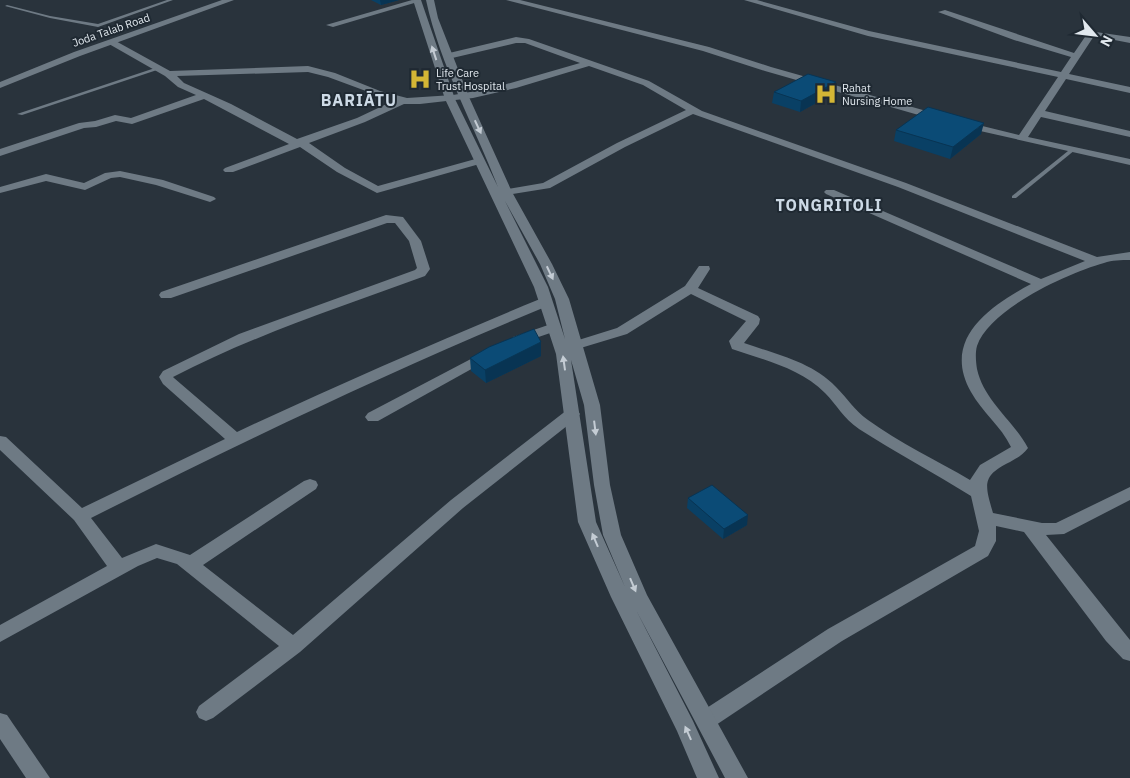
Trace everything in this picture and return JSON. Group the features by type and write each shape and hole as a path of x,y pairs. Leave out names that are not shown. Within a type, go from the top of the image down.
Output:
{"street":[{"name":"Joda Talab Road","path":"0,85 61,60 230,0"},
{"path":"330,25 417,0 457,98 479,161 541,288 563,354 587,522 620,597 686,728 708,778"},
{"path":"430,0 448,56 457,98 492,157 506,192 546,264 562,299 592,405 602,485 612,536 638,596 737,778"},
{"path":"510,0 706,49 768,69 991,132 1130,162"},
{"path":"748,0 868,33 1130,90"},
{"path":"942,12 1076,56"},
{"path":"1022,138 1092,33 1130,40"},
{"path":"448,56 521,40 646,83 692,111 902,185 1096,261"},
{"path":"112,42 168,74 181,85 298,142 377,190 479,161"},
{"path":"229,170 298,142 361,120 402,101 457,98 521,84 590,63"},
{"path":"168,74 308,69 324,72 402,101"},
{"path":"0,154 83,125 117,118 134,121 204,96"},
{"path":"506,192 546,186 621,145 692,111"},
{"path":"1039,113 1130,134"},
{"path":"0,190 8,190 46,177 55,177 84,187 116,174 159,182 210,199"},
{"path":"830,192 1041,284"},
{"path":"166,295 386,219 399,220 415,241 424,269 420,273 216,348 168,374 166,377 168,381 235,439"},
{"path":"706,720 835,635 974,558 987,545 989,529 978,478 982,473 1020,448 974,384 968,358 970,344 984,324 1018,296 1041,284 1096,261 1130,256"},
{"path":"574,346 622,331 690,289 704,269"},
{"path":"690,289 753,319 752,324 736,341 737,346 789,363 820,380 831,390 845,410 863,424 980,493"},
{"path":"80,516 235,439 463,335 546,302"},
{"path":"373,417 473,360 554,327"},
{"path":"206,712 293,646 457,504 572,414"},
{"path":"0,441 80,516 119,568"},
{"path":"190,564 310,485"},
{"path":"986,518 1042,529 1058,529 1130,493"},
{"path":"1030,527 1113,635 1130,653"},
{"path":"0,634 119,568 156,551 173,555 190,564 293,646"},
{"path":"0,722 39,778"}],"lane":[{"path":"7,6 50,17 98,26 171,0"},
{"path":"20,114 157,69"},
{"path":"1014,197 1073,149"}],"building":[{"path":"808,74 836,82 801,101 774,92"},
{"path":"928,107 984,123 953,147 896,130"},
{"path":"534,329 541,342 485,370 470,358 489,347"},
{"path":"712,485 748,515 724,529 688,498"}],"place":[{"name":"Life Care Trust Hospital","path":"420,79"},
{"name":"Rahat Nursing Home","path":"826,94"}],"district":[{"name":"BARIĀTU","path":"359,100"},
{"name":"TONGRITOLI","path":"829,205"}]}
